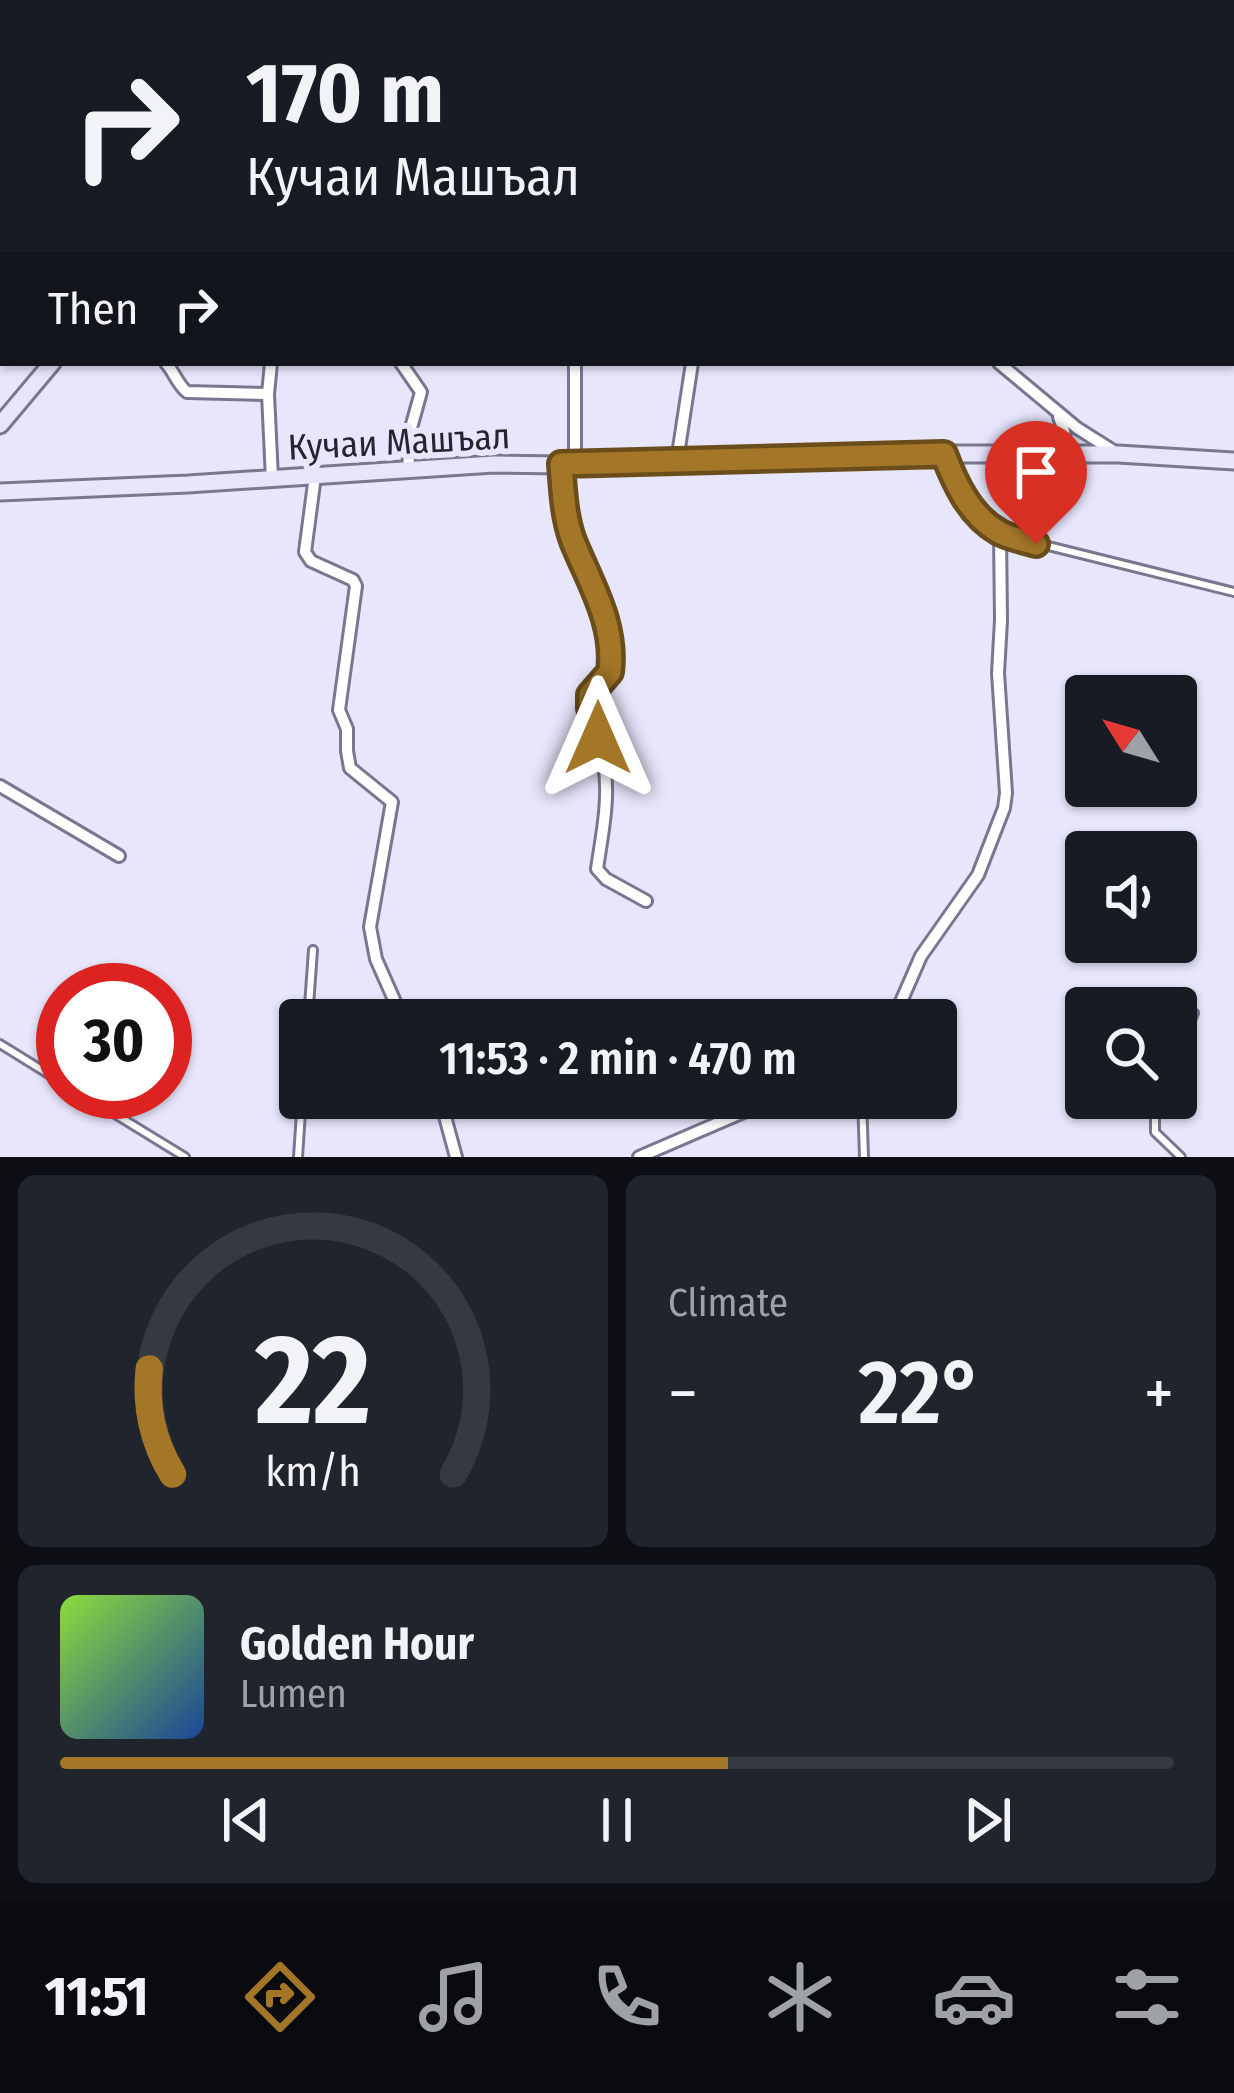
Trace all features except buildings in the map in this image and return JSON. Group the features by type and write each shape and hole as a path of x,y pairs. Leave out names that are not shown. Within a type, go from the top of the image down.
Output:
{"main road":[{"path":"0,425 49,366"},
{"name":"Кучаи Машъал","path":"0,492 494,464 944,454 1118,454 1234,461"}],"street":[{"path":"169,366 187,392 268,394"},
{"path":"272,366 268,394 272,479"},
{"path":"403,366 421,392 411,428 408,470"},
{"path":"575,366 566,519 601,603 610,650 610,672 590,695 607,791 597,869 646,901"},
{"path":"677,461 692,366"},
{"path":"1003,366 1077,428 1118,454"},
{"path":"1049,405 1062,423 1066,455"},
{"path":"902,999 921,956 978,875 1006,793 998,673 1000,533 964,498 944,454"},
{"path":"314,476 306,556 353,580 356,586 338,710 347,729 348,762 392,802 370,926 376,959 394,999"},
{"path":"0,786 119,856"},
{"path":"446,1119 456,1157"},
{"path":"639,1157 727,1119"}],"lane":[{"path":"1000,533 1234,592"},
{"path":"310,999 313,950"},
{"path":"0,1044 36,1066"},
{"path":"123,1119 185,1157"},
{"path":"298,1157 301,1119"},
{"path":"863,1119 864,1157"},
{"path":"1155,1119 1155,1132 1180,1157"}],"route":[{"path":"598,738 590,695 610,672 610,650 601,603 566,519 561,464 944,454 964,498 982,519 1000,533 1036,544"}]}
